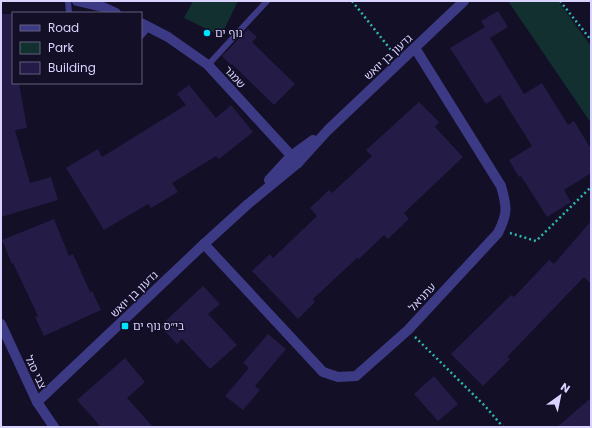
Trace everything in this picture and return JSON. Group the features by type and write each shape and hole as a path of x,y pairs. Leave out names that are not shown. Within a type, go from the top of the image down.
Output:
{"street":[{"path":"77,1 113,12"},
{"name":"גדעון בן יואש","path":"37,402 204,244 248,204 298,164 328,130 464,1"},
{"name":"שמגר","path":"145,25 168,37 208,65 298,164"},
{"name":"עתניאל","path":"204,244 323,372 338,377 356,376 408,330 498,233 505,219 506,203 501,186 415,48"},
{"name":"גדעון בן יואש","path":"248,204 291,156 328,130"},
{"name":"צבי סגל","path":"1,324 37,402 54,427"}],"lane":[{"path":"68,1 69,12"},
{"path":"208,65 266,1"}],"path":[{"path":"352,1 391,50"},
{"path":"560,1 591,40"},
{"path":"500,229 536,241 591,187"},
{"path":"408,330 485,406 503,427"}],"green space":[{"path":"193,1 238,1 221,36 184,18"},
{"path":"508,1 558,1 591,46 591,123"}],"building":[{"path":"498,11 508,27 490,38 524,94 542,83 568,125 574,121 591,149 591,173 564,190 571,202 547,217 509,160 532,146 500,95 486,104 450,48 485,27 481,21"},
{"path":"1,14 12,14 12,84 19,84 27,128 15,130 30,183 51,177 58,200 1,217"},
{"path":"248,29 257,37 252,42 295,84 274,105 222,56"},
{"path":"189,85 216,118 231,105 253,132 219,159 216,156 172,183 178,192 151,208 148,204 104,230 66,168 98,149 102,157 186,105 177,94"},
{"path":"419,102 439,122 435,127 463,157 404,213 409,219 388,239 384,235 359,259 357,258 313,299 315,302 298,319 252,271 270,254 273,258 317,216 310,208 329,190 332,193 372,156 366,150"},
{"path":"54,219 69,256 73,254 90,292 92,291 101,310 44,336 35,317 38,316 13,263 12,264 2,240"},
{"path":"591,221 591,284 584,277 507,357 510,359 483,386 451,354 511,295 514,297 549,260 554,264"},
{"path":"203,286 220,304 208,314 237,345 210,369 182,339 177,344 160,326"},
{"path":"268,334 286,349 255,386 260,390 243,410 225,396 249,368 243,363"},
{"path":"125,358 145,382 127,398 153,427 101,427 77,400"},
{"path":"434,376 458,404 438,421 414,394"},
{"path":"591,398 591,427 557,427"}],"place":[{"name":"נוף ים","path":"207,33"},
{"name":"בי״ס נוף ים","path":"125,326"}]}
